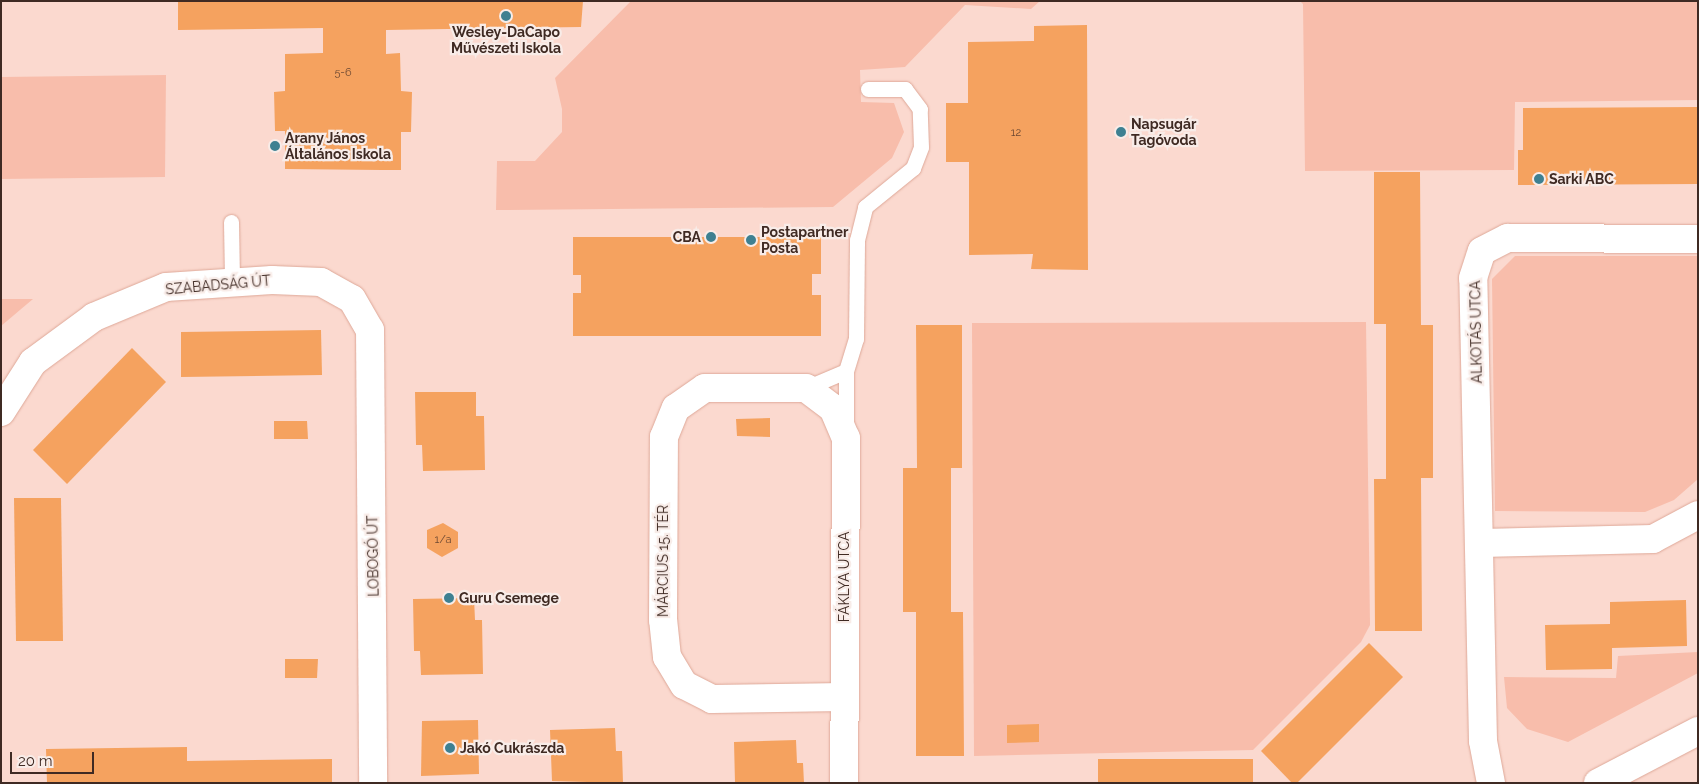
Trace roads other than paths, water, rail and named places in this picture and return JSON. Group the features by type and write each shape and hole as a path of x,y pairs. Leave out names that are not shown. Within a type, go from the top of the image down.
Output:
{"street":[{"name":"ALKOTÁS UTCA","path":"1491,783 1483,742 1481,542 1473,278 1482,251 1508,238 1698,238"},
{"name":"SZABADSÁG ÚT","path":"1,412 33,362 94,317 166,287 232,282 321,282 352,299 370,330"},
{"name":"LOBOGÓ ÚT","path":"370,330 374,783"},
{"name":"MÁRCIUS 15. TÉR","path":"806,388 705,388 676,408 664,437 663,620 667,657 684,685 712,699 844,697"},
{"name":"FÁKLYA UTCA","path":"806,388 833,408 846,438 843,583 844,783"},
{"path":"1481,542 1653,539 1698,515"},
{"path":"1598,783 1698,731"}],"lane":[{"path":"846,438 846,371 856,340 857,240 865,207 913,168 921,147 920,110 906,89 868,89"},
{"path":"231,222 232,282"},
{"path":"806,388 846,371"}],"place":[{"name":"Wesley-DaCapo Művészeti Iskola","path":"506,16"},
{"name":"Napsugár Tagóvoda","path":"1121,132"},
{"name":"Arany János Általános Iskola","path":"275,146"},
{"name":"Sarki ABC","path":"1539,179"},
{"name":"CBA","path":"711,237"},
{"name":"Postapartner Posta","path":"751,240"},
{"name":"Guru Csemege","path":"449,598"},
{"name":"Jakó Cukrászda","path":"450,748"}]}
